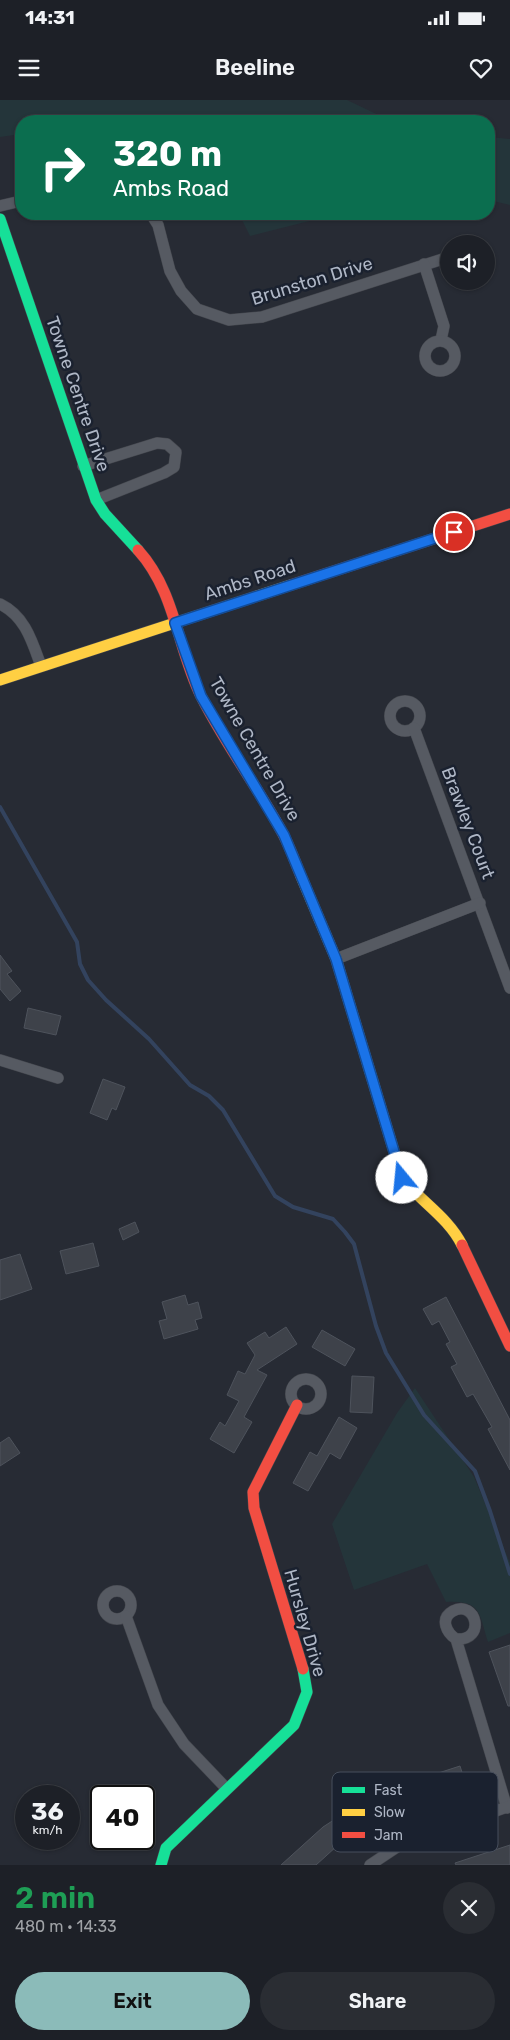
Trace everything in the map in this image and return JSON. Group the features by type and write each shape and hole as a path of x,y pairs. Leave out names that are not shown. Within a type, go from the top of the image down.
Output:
{"street":[{"path":"0,206 15,202"},
{"name":"Towne Centre Drive","path":"0,219 96,500 105,514 157,574 166,592 201,696 284,835 336,959 402,1178 414,1193 444,1217 448,1223 460,1242 510,1346"},
{"name":"Brunston Drive","path":"155,220 158,225 170,270 181,291 197,309 228,320 262,317 440,260"},
{"path":"424,264 444,326 441,340"},
{"path":"83,466 157,444 167,444 176,452 174,467 164,473 96,500"},
{"name":"Ambs Road","path":"0,680 510,514"},
{"path":"0,604 11,609 22,621 41,666"},
{"name":"Brawley Court","path":"414,728 510,988"},
{"path":"336,959 480,903"},
{"path":"0,1060 58,1078"},
{"name":"Hursley Drive","path":"161,1865 166,1848 226,1788 294,1725 307,1692 303,1668 254,1508 253,1492 296,1405"},
{"path":"126,1616 158,1705 184,1744 226,1788"},
{"path":"456,1639 497,1772"},
{"path":"498,1775 508,1807"},
{"path":"370,1865 390,1852"}],"shaded area":[{"path":"0,100 347,100 378,115 15,115 15,135 0,137"},
{"path":"495,138 510,139 510,205 495,201"},
{"path":"242,220 313,220 250,236"},
{"path":"415,1388 474,1477 510,1563 510,1633 488,1642 477,1611 473,1606 466,1603 446,1602 427,1564 354,1590 332,1524 397,1413"}],"building":[{"path":"0,955 12,971 7,974 21,991 10,1001 0,989"},
{"path":"28,1008 61,1016 56,1035 24,1028"},
{"path":"103,1079 125,1087 116,1110 112,1108 107,1120 90,1113"},
{"path":"135,1222 139,1232 123,1240 119,1229"},
{"path":"93,1243 99,1266 66,1274 60,1251"},
{"path":"20,1254 32,1289 0,1300 0,1260"},
{"path":"185,1295 188,1305 198,1302 202,1318 195,1320 198,1329 164,1339 159,1321 167,1319 162,1302"},
{"path":"446,1297 510,1420 510,1470 488,1429 492,1427 473,1394 467,1397 451,1367 457,1364 446,1344 450,1342 439,1321 432,1325 423,1309"},
{"path":"286,1327 297,1344 257,1370 267,1375 244,1417 252,1422 234,1453 210,1439 220,1422 225,1426 239,1401 227,1395 238,1371 245,1374 255,1355 247,1343 265,1332 269,1338"},
{"path":"322,1330 355,1349 345,1366 312,1347"},
{"path":"352,1376 374,1377 372,1413 350,1412"},
{"path":"339,1417 357,1428 340,1459 330,1453 308,1491 293,1483 310,1452 317,1456"},
{"path":"9,1437 20,1453 0,1466 0,1443"},
{"path":"510,1645 510,1706 508,1706 489,1652"},
{"path":"460,1766 462,1772 441,1772"},
{"path":"332,1821 332,1850 316,1865 281,1865"},
{"path":"510,1845 510,1865 456,1865 455,1863 489,1852 498,1852 498,1849"}],"waterway":[{"path":"0,807 77,942 80,964 88,980 106,1000 149,1039 190,1085 209,1096 223,1110 275,1196 293,1207 333,1219 354,1244 376,1326 386,1353 424,1415 475,1471 510,1574"}],"traffic: fast":[{"path":"0,219 96,500 105,514 138,550"},
{"path":"161,1865 166,1848 294,1725 307,1692 303,1669"}],"traffic: slow":[{"path":"0,680 291,585"},
{"path":"301,876 336,959 402,1178 442,1218 462,1245"}],"traffic: jam":[{"path":"291,585 510,514"},
{"path":"138,550 151,566 168,602 186,659 201,696 220,731 283,834 301,876"},
{"path":"462,1245 510,1346"},
{"path":"297,1405 253,1492 254,1508 303,1669"}],"route":[{"path":"402,1178 336,959 284,835 201,696 175,623 454,532"}]}
